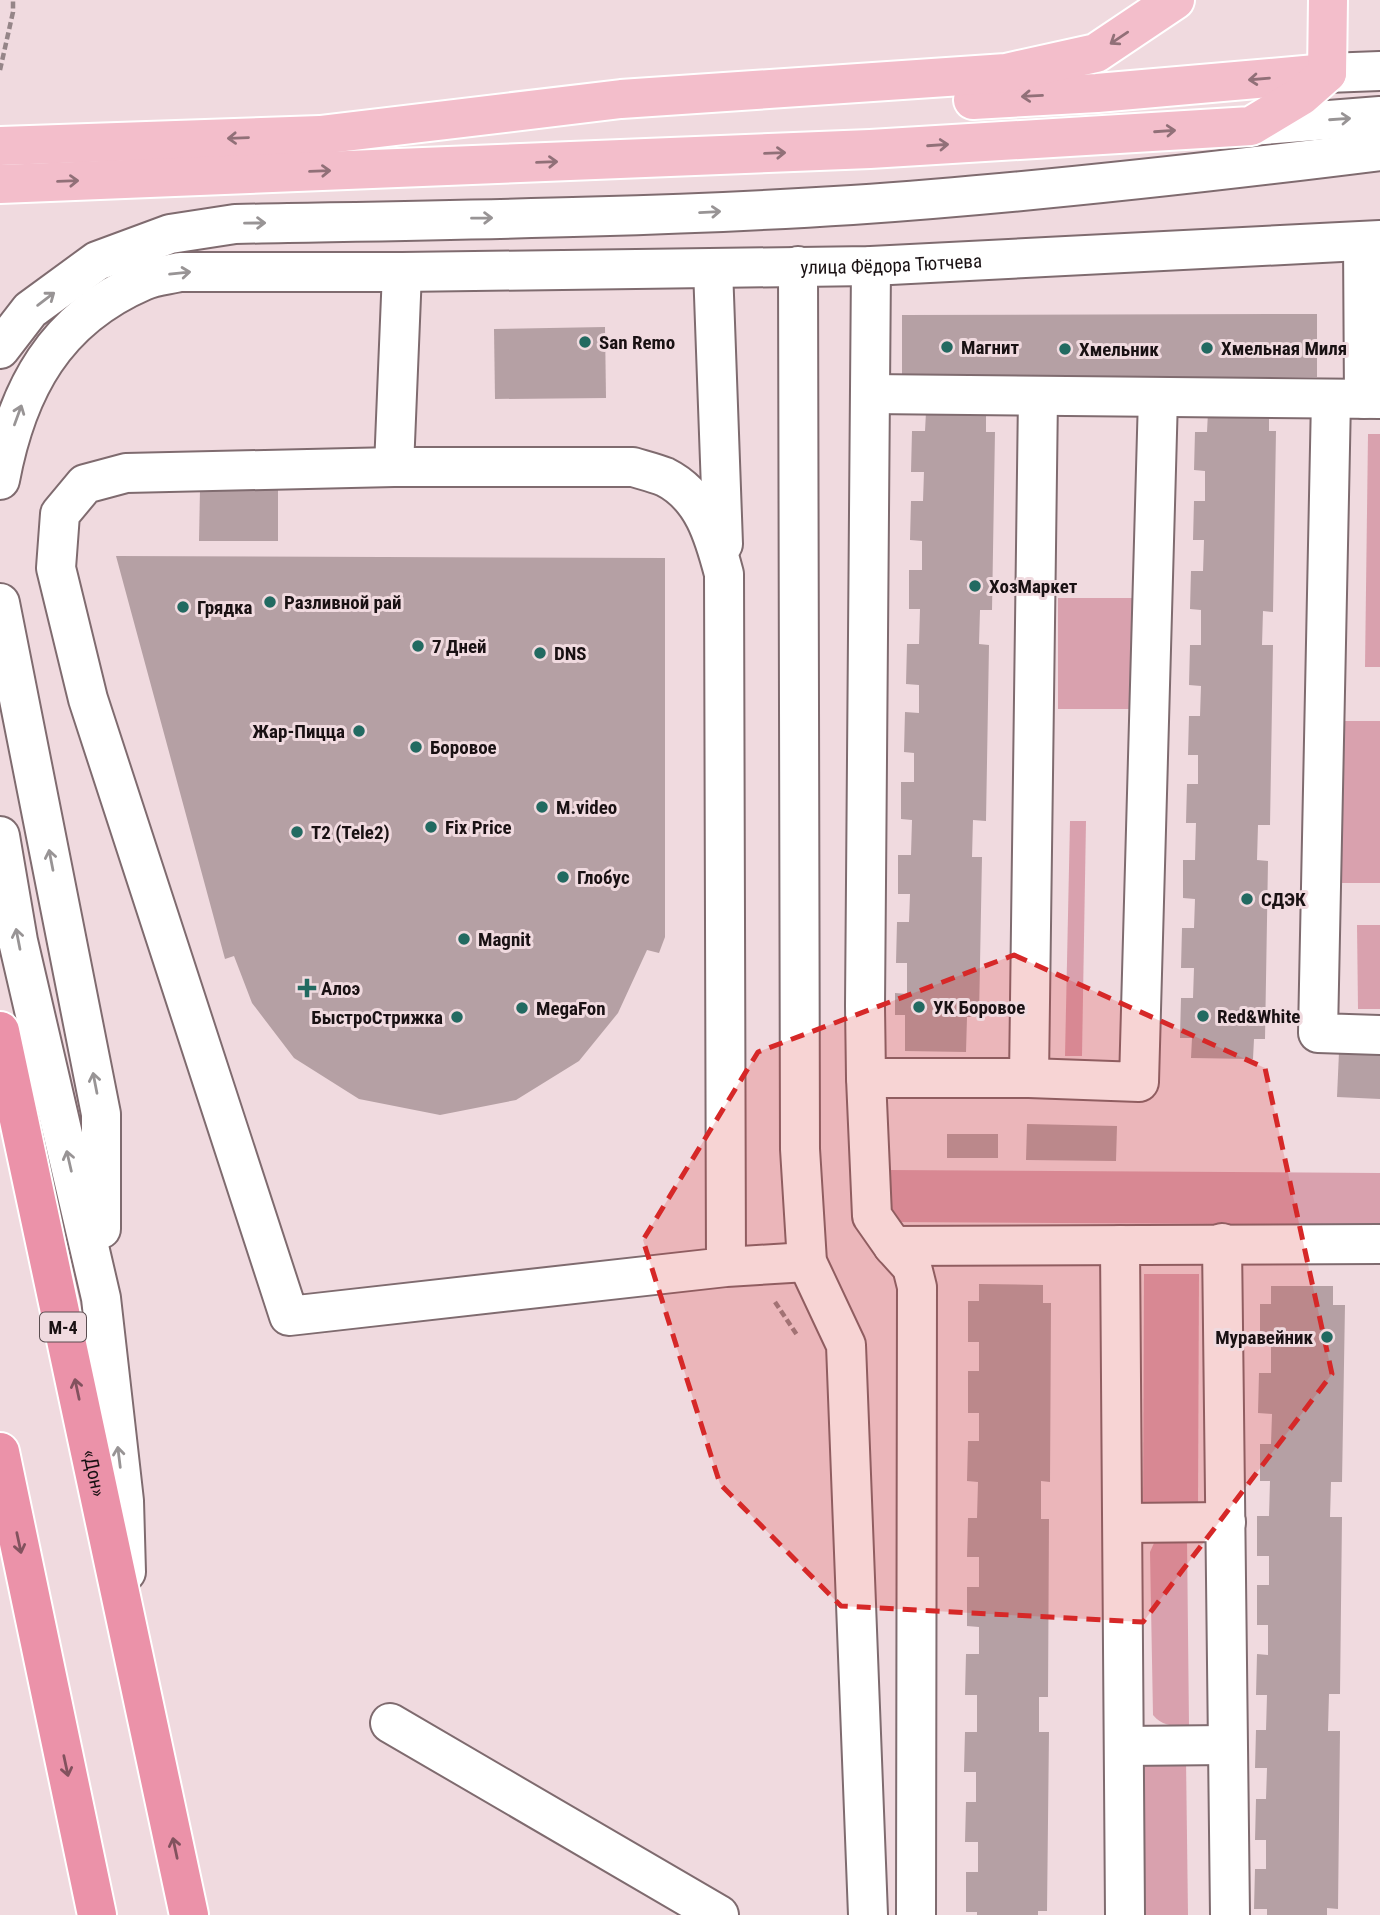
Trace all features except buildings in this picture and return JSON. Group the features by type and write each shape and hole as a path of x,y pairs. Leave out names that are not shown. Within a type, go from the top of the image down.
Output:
{"highway":[{"name":"«Дон»","path":"0,1031 189,1915"},
{"path":"0,1452 97,1915"}],"main road":[{"path":"380,130 621,99 1006,73 1096,53 1175,0"},
{"path":"0,184 870,149 1251,126 1301,96 1327,73 1328,0"},
{"path":"0,146 320,135 616,116 824,108 1084,93 1327,73"}],"street":[{"path":"1327,73 1380,71"},
{"path":"1251,126 1380,116"},
{"path":"0,349 30,310 97,261 170,234 235,224 697,212 852,205 1138,181 1380,150"},
{"path":"1371,241 1358,399 1318,1033 1380,1035"},
{"name":"улица Фёдора Тютчева","path":"0,480 18,415 38,367 68,329 104,302 145,280 180,272 871,266 1371,241"},
{"path":"871,266 866,1077 872,1216 912,1267 918,1287 916,1915"},
{"path":"798,267 800,1149 807,1262 846,1345 868,1915"},
{"path":"713,268 724,574 726,1267"},
{"path":"394,467 402,272"},
{"path":"870,394 1358,399"},
{"path":"1029,1077 1038,396"},
{"path":"866,1077 1029,1077 1139,1082 1158,397"},
{"path":"724,574 714,534 694,498 666,478 633,467 394,467 126,473 85,484 60,514 56,568 88,699 289,1316 726,1267 807,1262"},
{"path":"0,603 101,1114 101,1298 124,1501 127,1623"},
{"path":"0,836 18,941 101,1298"},
{"path":"1222,1244 1230,1915"},
{"path":"894,1246 1380,1244"},
{"path":"1120,1245 1125,1915"},
{"path":"1124,1523 1226,1522"},
{"path":"390,1723 719,1915"},
{"path":"1124,1746 1227,1745"}],"path":[{"path":"0,70 13,12 13,0"}],"highlighted area":[{"path":"1014,955 1265,1068 1332,1374 1143,1622 841,1606 720,1484 643,1240 758,1052"}],"shaded area":[{"path":"1368,434 1380,434 1380,667 1365,667"},
{"path":"1058,598 1134,598 1134,709 1058,709"},
{"path":"1342,721 1380,721 1380,883 1342,883"},
{"path":"1070,821 1086,821 1082,1056 1065,1056"},
{"path":"1357,925 1380,925 1380,1009 1358,1009"},
{"path":"888,1170 1380,1173 1380,1225 887,1222"},
{"path":"1144,1274 1199,1274 1198,1509 1143,1508"},
{"path":"1164,1539 1187,1539 1189,1726 1165,1724 1153,1715 1150,1552 1154,1543"},
{"path":"1139,1759 1186,1759 1188,1915 1141,1915"}],"place":[{"name":"San Remo","path":"585,342"},
{"name":"Магнит","path":"947,347"},
{"name":"Хмельная Миля","path":"1207,348"},
{"name":"Хмельник","path":"1065,349"},
{"name":"ХозМаркет","path":"975,586"},
{"name":"Разливной рай","path":"270,602"},
{"name":"Грядка","path":"183,607"},
{"name":"7 Дней","path":"418,646"},
{"name":"DNS","path":"540,653"},
{"name":"Жар-Пицца","path":"359,731"},
{"name":"Боровое","path":"416,747"},
{"name":"M.video","path":"542,807"},
{"name":"Fix Price","path":"431,827"},
{"name":"T2 (Tele2)","path":"297,832"},
{"name":"Глобус","path":"563,877"},
{"name":"СДЭК","path":"1247,899"},
{"name":"Magnit","path":"464,939"},
{"name":"Алоэ","path":"307,988"},
{"name":"УК Боровое","path":"919,1007"},
{"name":"MegaFon","path":"522,1008"},
{"name":"Red&White","path":"1203,1016"},
{"name":"БыстроСтрижка","path":"457,1017"},
{"name":"Муравейник","path":"1327,1337"}]}
